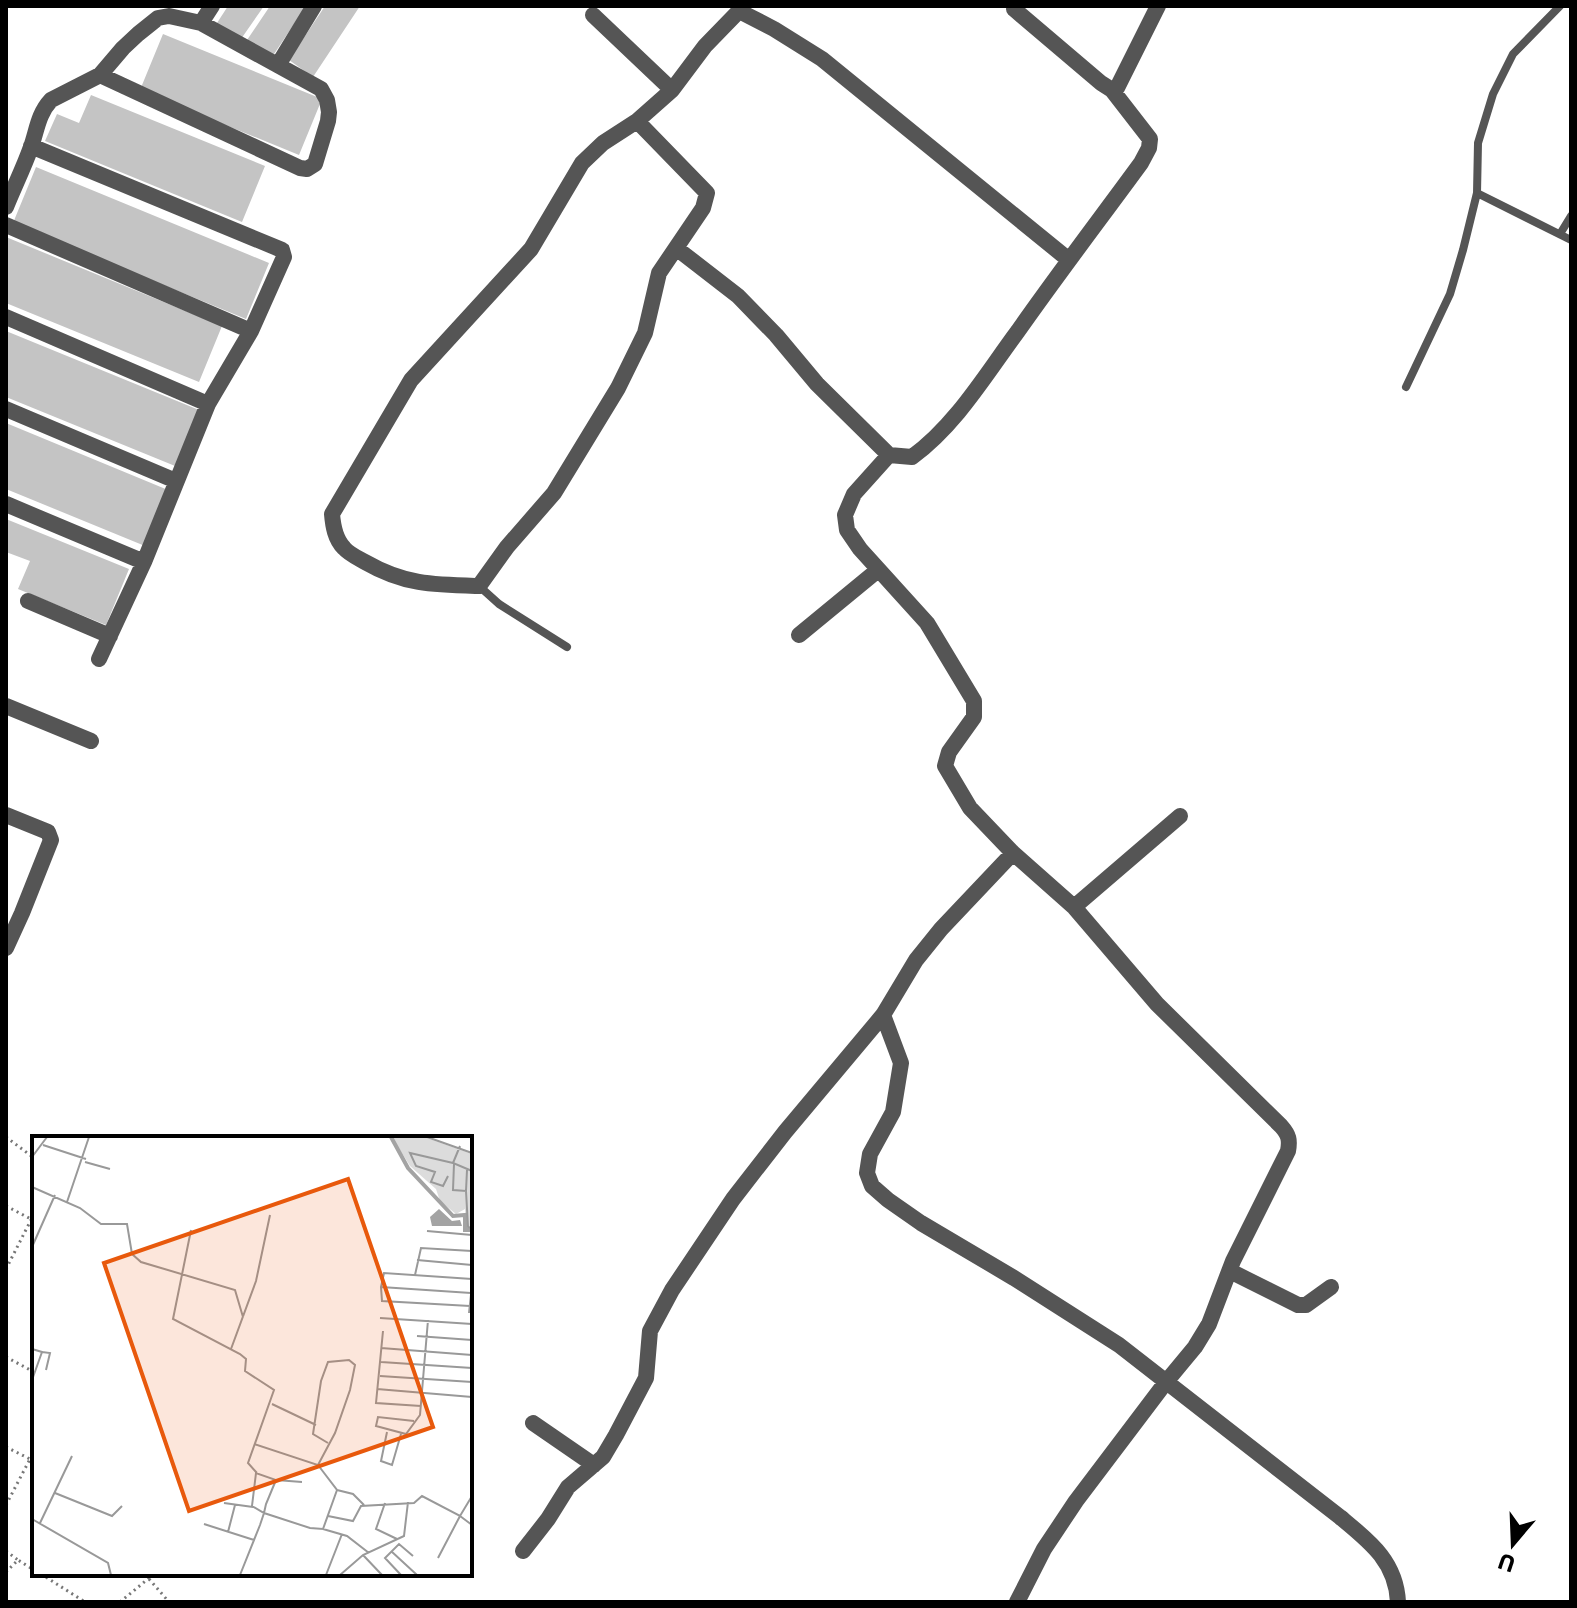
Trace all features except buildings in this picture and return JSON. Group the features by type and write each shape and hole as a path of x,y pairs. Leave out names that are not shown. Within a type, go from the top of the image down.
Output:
{"street":[{"path":"201,23 212,6"},
{"path":"278,65 314,6"},
{"path":"1112,90 1117,88 1158,6"},
{"path":"676,248 738,296 817,384 889,455 912,457 925,448 980,384 1149,148 1150,139 1112,90 1013,7"},
{"path":"637,121 707,193 703,208 659,273 645,333 618,388 554,493 507,547 479,586 427,585 383,572 343,548 334,532 332,514 411,380 531,249 582,163 672,90 739,8 822,59 1069,260"},
{"path":"593,15 672,90"},
{"path":"6,207 31,146 38,119 51,100 100,75 123,48 158,18 169,16 201,23 321,89 329,112 315,164 307,169 288,163 100,75"},
{"path":"31,146 282,250 284,257 251,331 208,404 144,562 99,659"},
{"path":"6,225 251,331"},
{"path":"6,317 208,404"},
{"path":"6,409 176,481"},
{"path":"889,455 854,494 845,515 847,530 878,570 927,623 974,701 974,717 949,752 945,766 970,808 1013,853 1074,907 1157,1004 1288,1134 1288,1151 1230,1271 1209,1324 1195,1347 1076,1501 1044,1549 1017,1602"},
{"path":"6,504 144,562"},
{"path":"799,635 878,570"},
{"path":"28,601 110,636"},
{"path":"6,706 91,741"},
{"path":"6,815 48,832 51,840 6,948"},
{"path":"1074,907 1180,816"},
{"path":"523,1551 568,1487 603,1457 646,1378 650,1331 672,1290 733,1199 883,1015 916,960 941,929 1013,853"},
{"path":"6,907 22,913"},
{"path":"883,1015 901,1063 893,1112 870,1154 867,1173 872,1186 921,1223 1119,1345 1340,1517 1364,1537 1387,1563 1397,1584 1398,1602"},
{"path":"1230,1271 1298,1305 1306,1305 1331,1287"},
{"path":"533,1423 594,1465"}],"lane":[{"path":"1406,387 1450,294 1477,193 1478,143 1493,94 1513,54 1560,6"},
{"path":"1477,193 1571,240"},
{"path":"1560,234 1571,216"},
{"path":"479,586 499,604 567,647"}],"path":[{"path":"6,1137 32,1156"},
{"path":"6,1206 31,1219 6,1269"},
{"path":"6,1357 32,1371"},
{"path":"6,1447 32,1460 6,1505"},
{"path":"6,1551 32,1569"},
{"path":"6,1572 18,1560"},
{"path":"44,1576 85,1602"},
{"path":"120,1602 152,1576"},
{"path":"149,1579 169,1602"}]}
